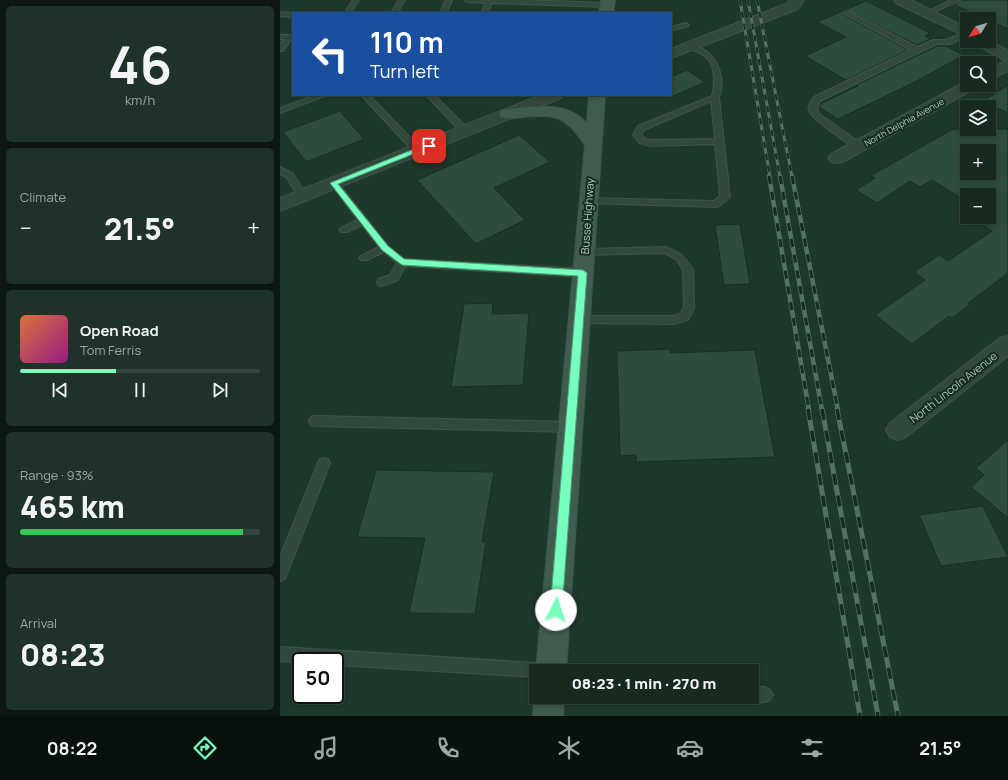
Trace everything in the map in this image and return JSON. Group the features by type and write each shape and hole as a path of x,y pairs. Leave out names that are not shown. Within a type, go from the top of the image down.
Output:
{"main road":[{"name":"Busse Highway","path":"553,664 597,96"},
{"path":"507,114 546,111 565,115 574,120 593,145"},
{"path":"548,716 549,704"}],"street":[{"path":"672,45 780,0"},
{"path":"672,54 793,6 797,0"},
{"path":"901,0 960,29"},
{"path":"992,48 1008,57"},
{"path":"996,71 1008,65"},
{"name":"North Delphia Avenue","path":"837,158 960,91"},
{"path":"280,205 553,96"},
{"name":"North Lincoln Avenue","path":"898,430 1008,344"}],"lane":[{"path":"348,12 356,0"},
{"path":"395,12 402,0"},
{"path":"443,12 449,0"},
{"path":"468,0 526,5 607,6"},
{"path":"928,13 957,0"},
{"path":"484,12 490,1"},
{"path":"280,14 292,15"},
{"path":"849,14 918,50"},
{"path":"672,29 686,25"},
{"path":"859,146 816,116 813,112 814,103 817,99 936,42 947,42 960,33"},
{"path":"280,37 289,37 280,49"},
{"path":"589,201 716,204 726,197 715,97 717,91 716,65 712,59 692,46"},
{"path":"280,111 320,96"},
{"path":"366,96 417,150"},
{"path":"431,96 465,131"},
{"path":"715,97 641,128 638,135 642,141 650,142 719,141"},
{"path":"280,170 290,176 302,196"},
{"path":"334,183 385,248 402,262 584,262 666,250 679,257 688,269 689,308 684,317 673,320 579,320"},
{"path":"344,230 364,222"},
{"path":"364,258 385,248"},
{"path":"382,282 394,277 402,262"},
{"path":"315,421 571,427"},
{"path":"280,574 324,463"},
{"path":"280,654 529,670"}],"building":[{"path":"961,0 1008,0 1008,29 996,23 996,12 972,12 954,5"},
{"path":"866,1 930,33 925,36 931,39 917,45 848,11 845,14 846,16 908,50 846,80 805,56 846,37 817,22"},
{"path":"937,46 945,46 964,55 915,82 838,119 819,107 820,104 858,86 856,85"},
{"path":"687,70 705,82 671,97 672,77"},
{"path":"1008,85 1008,113 996,107 996,100 985,100"},
{"path":"340,111 364,139 306,162 283,132"},
{"path":"953,129 960,129 960,136 996,136 996,129 1008,129 1008,273 968,303 970,305 952,318 949,316 912,344 875,315 925,280 914,272 939,255 948,261 992,231 981,224 996,224 996,188 960,188 960,198 932,180 920,187 910,181 877,203 856,190 875,178 870,176"},
{"path":"519,135 550,162 494,188 525,220 476,244 417,180"},
{"path":"740,224 750,284 724,285 715,225"},
{"path":"493,303 492,314 529,313 523,385 451,387 464,304"},
{"path":"670,349 670,353 755,350 775,457 636,462 636,455 620,456 617,351"},
{"path":"1008,440 1008,518 971,487 984,475 976,468"},
{"path":"376,470 494,472 482,542 486,542 475,614 409,613 425,538 357,537"},
{"path":"983,506 1008,557 941,566 919,515"}],"railway":[{"path":"740,0 770,177"},
{"path":"748,0 780,177"},
{"path":"757,0 792,177"},
{"path":"769,176 809,410"},
{"path":"780,176 822,410"},
{"path":"792,176 838,410"},
{"path":"808,409 860,716"},
{"path":"822,409 878,716"},
{"path":"837,409 898,716"}],"route":[{"path":"429,146 334,183 385,248 402,262 583,273 556,610"}]}
